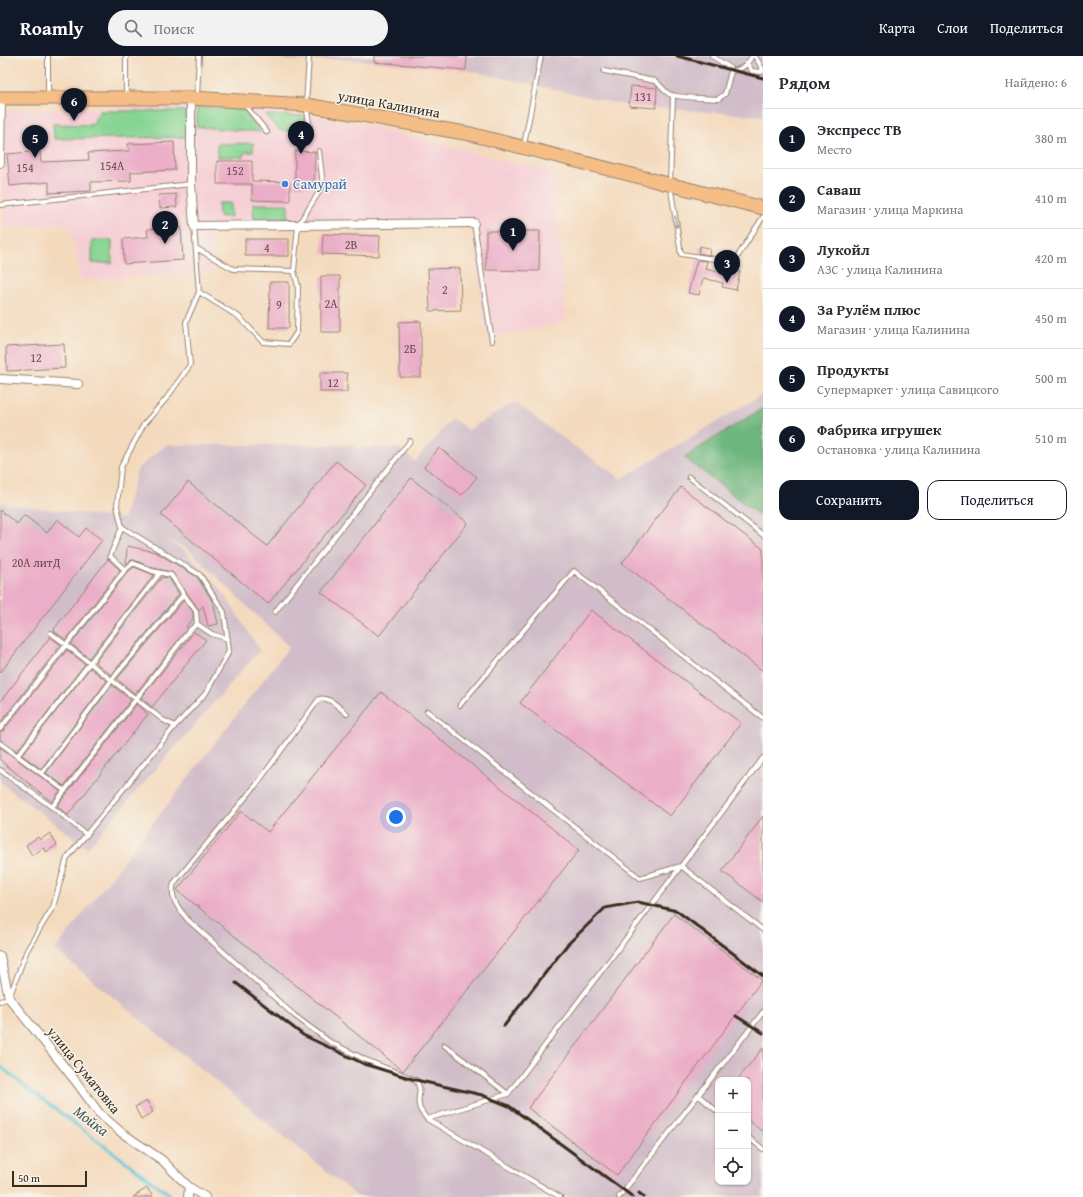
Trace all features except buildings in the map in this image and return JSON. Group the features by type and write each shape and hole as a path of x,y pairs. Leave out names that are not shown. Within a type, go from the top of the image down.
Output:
{"main road":[{"name":"улица Калинина","path":"1,98 194,98 306,105 470,134 763,208"}],"street":[{"path":"0,163 1,98"},
{"path":"194,98 191,184 194,226 474,223"},
{"path":"0,379 78,384"},
{"name":"улица Суматовка","path":"0,956 9,998 100,1113 122,1133 162,1160 189,1187 205,1197"},
{"path":"188,1197 189,1187"}],"lane":[{"path":"48,56 48,98"},
{"path":"126,56 126,97"},
{"path":"194,98 199,56"},
{"path":"309,56 306,105 311,134"},
{"path":"524,148 535,85 542,56"},
{"path":"604,71 655,81 673,96 718,99 725,94 731,71 729,66 712,56"},
{"path":"731,71 741,69 752,56"},
{"path":"747,63 752,71 762,72 755,56"},
{"path":"673,96 670,184 681,254 734,262 763,218"},
{"path":"242,101 267,132"},
{"path":"199,292 240,317 263,342 289,344 297,332 298,286 294,271 298,225 323,186 319,150"},
{"path":"0,205 191,184"},
{"path":"474,223 492,341"},
{"path":"125,570 110,556 122,527 117,506 121,466 144,424 166,399 190,365 186,322 199,292 194,226"},
{"path":"196,248 233,269 294,271"},
{"path":"275,612 410,441"},
{"path":"689,477 763,535"},
{"path":"0,1001 9,998 27,950 53,907 67,858 175,726 206,693 229,651 224,612 200,575 122,527"},
{"path":"0,729 125,570 133,563 152,571 171,576 196,611 197,624"},
{"path":"460,705 574,571 763,718"},
{"path":"18,755 160,573"},
{"path":"42,773 112,680 184,594 181,591"},
{"path":"197,624 212,634 228,639"},
{"path":"52,807 189,631 197,624"},
{"path":"51,633 163,720 175,726"},
{"path":"346,714 329,700 324,698 319,699 256,785 174,883 172,896 178,908 188,920 295,1016 330,1042 366,1060 416,1080 420,1087 419,1105 422,1113 427,1119 560,1197"},
{"path":"427,711 640,878 681,866"},
{"path":"0,742 64,790"},
{"path":"427,1119 508,1094 763,758"},
{"path":"0,770 52,807 86,835"},
{"path":"681,866 763,930"},
{"path":"619,1197 763,1012"},
{"path":"444,1044 508,1094"},
{"path":"698,1095 715,1109"},
{"path":"751,1139 763,1149"}],"shaded area":[{"path":"276,56 763,56 763,116 629,106 466,70 346,59 288,61"},
{"path":"186,107 266,108 352,122 554,173 566,322 488,339 481,304 473,225 211,229 215,272 81,280 70,223 6,229 0,166 0,110"},
{"path":"763,394 763,1197 358,1197 55,950 289,647 187,548 161,537 184,550 220,588 260,650 87,848 0,782 0,503 123,519 138,468 166,445 353,445 353,448 399,448 415,462 452,418 468,430 515,402 621,479"}],"green space":[{"path":"197,107 244,110 260,132 197,127"},
{"path":"100,111 186,111 186,137 54,139 53,124 92,125"},
{"path":"265,115 306,116 303,132 279,130"},
{"path":"253,143 253,152 245,152 243,157 217,157 217,144"},
{"path":"218,203 231,203 231,217 219,217"},
{"path":"253,204 288,204 288,218 254,219"},
{"path":"92,240 112,240 112,263 92,263"},
{"path":"763,408 763,518 684,457"}],"waterway":[{"name":"Мойка","path":"0,1066 27,1088 173,1197"}],"railway":[{"path":"677,56 763,78"},
{"path":"504,1026 567,945 605,908 638,902 677,911 763,976"},
{"path":"236,983 303,1035 364,1064 416,1080 482,1095 509,1106 633,1197"},
{"path":"736,1016 763,1033"},
{"path":"639,1193 644,1197"}],"place":[{"name":"Фабрика игрушек","path":"74,121"},
{"name":"За Рулём плюс","path":"301,154"},
{"name":"Продукты","path":"35,158"},
{"name":"Самурай","path":"285,184"},
{"name":"Саваш","path":"165,244"},
{"name":"Экспресс ТВ","path":"513,251"},
{"name":"Лукойл","path":"727,283"}]}
